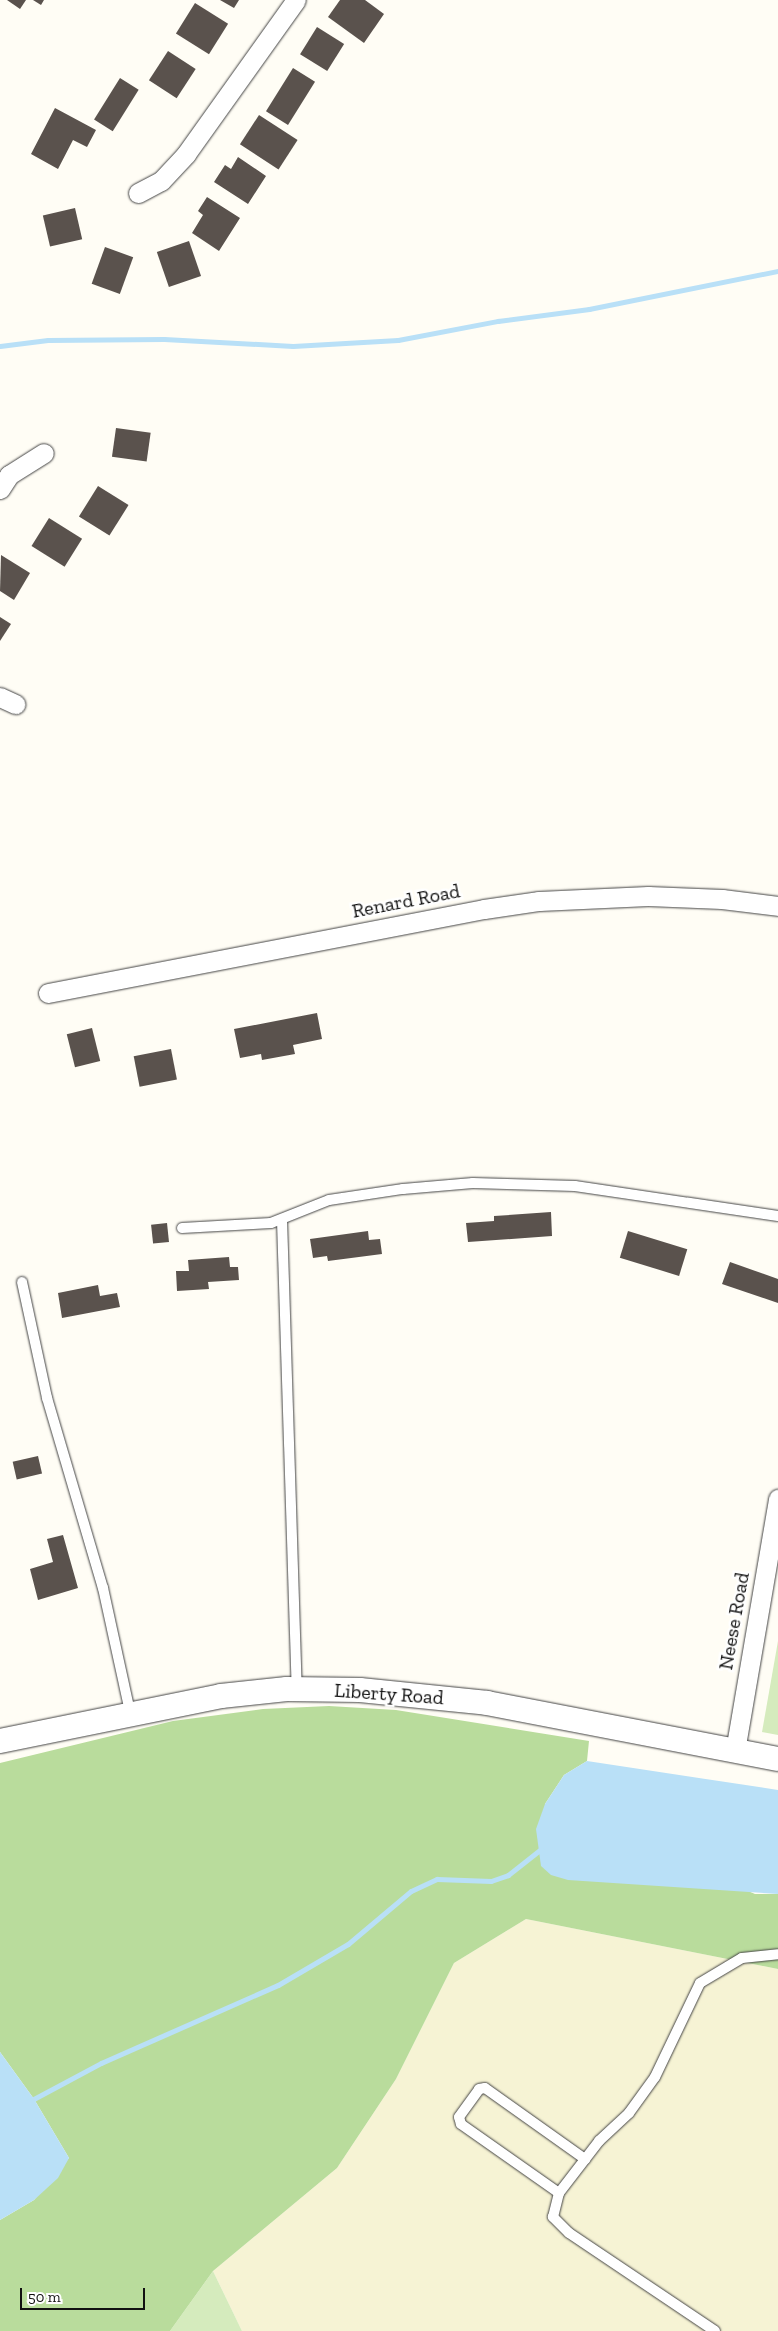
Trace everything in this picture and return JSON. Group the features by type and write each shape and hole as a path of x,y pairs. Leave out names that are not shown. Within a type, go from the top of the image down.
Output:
{"street":[{"path":"138,193 160,181 186,154 296,0"},
{"path":"0,489 9,475 44,453"},
{"name":"Renard Road","path":"48,994 484,909 539,901 648,896 722,899 778,906"},
{"name":"Neese Road","path":"735,1751 778,1499"},
{"name":"Liberty Road","path":"0,1741 130,1712 221,1696 297,1690 360,1690 433,1695 778,1759"}],"lane":[{"path":"182,1228 282,1220 296,1211 329,1200 403,1189 473,1183 574,1186 778,1216"},
{"path":"282,1220 297,1690"},
{"path":"22,1282 47,1398 103,1588 130,1712"},
{"path":"715,2331 557,2223 553,2216 559,2193 585,2159 629,2113 655,2077 700,1983 742,1958 778,1954"},
{"path":"559,2193 461,2124 459,2117 479,2089 485,2088 585,2159"}],"shaded area":[{"path":"526,1919 778,1969 778,2331 242,2331 213,2271 337,2168 396,2079 454,1963"}],"green space":[{"path":"778,1641 778,1735 762,1732"},
{"path":"329,1706 396,1710 589,1741 587,1761 564,1775 545,1804 755,1894 778,1894 778,1969 526,1919 454,1963 396,2079 337,2168 213,2271 170,2331 0,2331 0,2220 34,2200 69,2158 34,2099 0,2052 0,1763 173,1721 263,1709"},
{"path":"213,2271 242,2331 170,2331"}],"water":[{"path":"587,1761 778,1790 778,1894 568,1880 551,1875 541,1866 536,1829 545,1804 564,1775"},
{"path":"0,2052 34,2099 69,2158 58,2178 34,2200 0,2220"}],"building":[{"path":"7,0 26,0 20,9"},
{"path":"33,0 44,0 41,5"},
{"path":"220,0 239,0 234,8"},
{"path":"340,0 365,0 384,14 364,43 328,17"},
{"path":"195,3 228,24 209,54 176,34"},
{"path":"317,27 344,44 327,71 300,54"},
{"path":"168,51 196,69 177,98 149,80"},
{"path":"293,68 315,82 288,125 266,111"},
{"path":"120,78 139,90 113,131 94,120"},
{"path":"55,108 96,130 87,147 73,140 58,169 31,154"},
{"path":"259,115 298,140 279,169 240,144"},
{"path":"238,157 266,176 248,204 214,182 225,165 231,169"},
{"path":"207,197 240,218 219,251 192,233 203,215 198,211"},
{"path":"75,208 82,239 50,247 43,215"},
{"path":"189,241 201,276 169,287 157,252"},
{"path":"105,247 133,257 120,294 92,284"},
{"path":"116,428 151,433 147,462 112,457"},
{"path":"98,486 129,505 109,536 79,517"},
{"path":"49,518 82,539 65,567 32,546"},
{"path":"1,555 30,573 14,600 0,591"},
{"path":"0,617 11,624 0,641"},
{"path":"317,1013 322,1039 293,1045 295,1054 262,1060 261,1054 240,1058 234,1029"},
{"path":"92,1028 100,1061 75,1067 67,1034"},
{"path":"171,1049 177,1079 140,1087 134,1056"},
{"path":"551,1212 552,1236 468,1242 466,1223 494,1221 494,1216"},
{"path":"167,1223 169,1242 153,1244 151,1225"},
{"path":"368,1231 369,1240 380,1239 382,1254 328,1261 327,1256 313,1258 310,1239"},
{"path":"628,1231 687,1249 679,1276 620,1258"},
{"path":"229,1257 230,1267 238,1267 239,1280 208,1282 209,1289 177,1291 176,1271 189,1271 188,1260"},
{"path":"730,1262 778,1279 778,1303 722,1284"},
{"path":"98,1285 100,1296 117,1293 120,1307 62,1318 58,1293"},
{"path":"38,1456 42,1474 17,1479 13,1462"},
{"path":"63,1535 78,1588 38,1600 30,1569 53,1562 47,1539"}],"waterway":[{"path":"0,346 48,340 164,339 293,346 398,340 498,321 589,309 778,271"},
{"path":"28,2102 101,2063 278,1985 348,1944 411,1891 437,1879 491,1881 508,1875 541,1849"}]}
